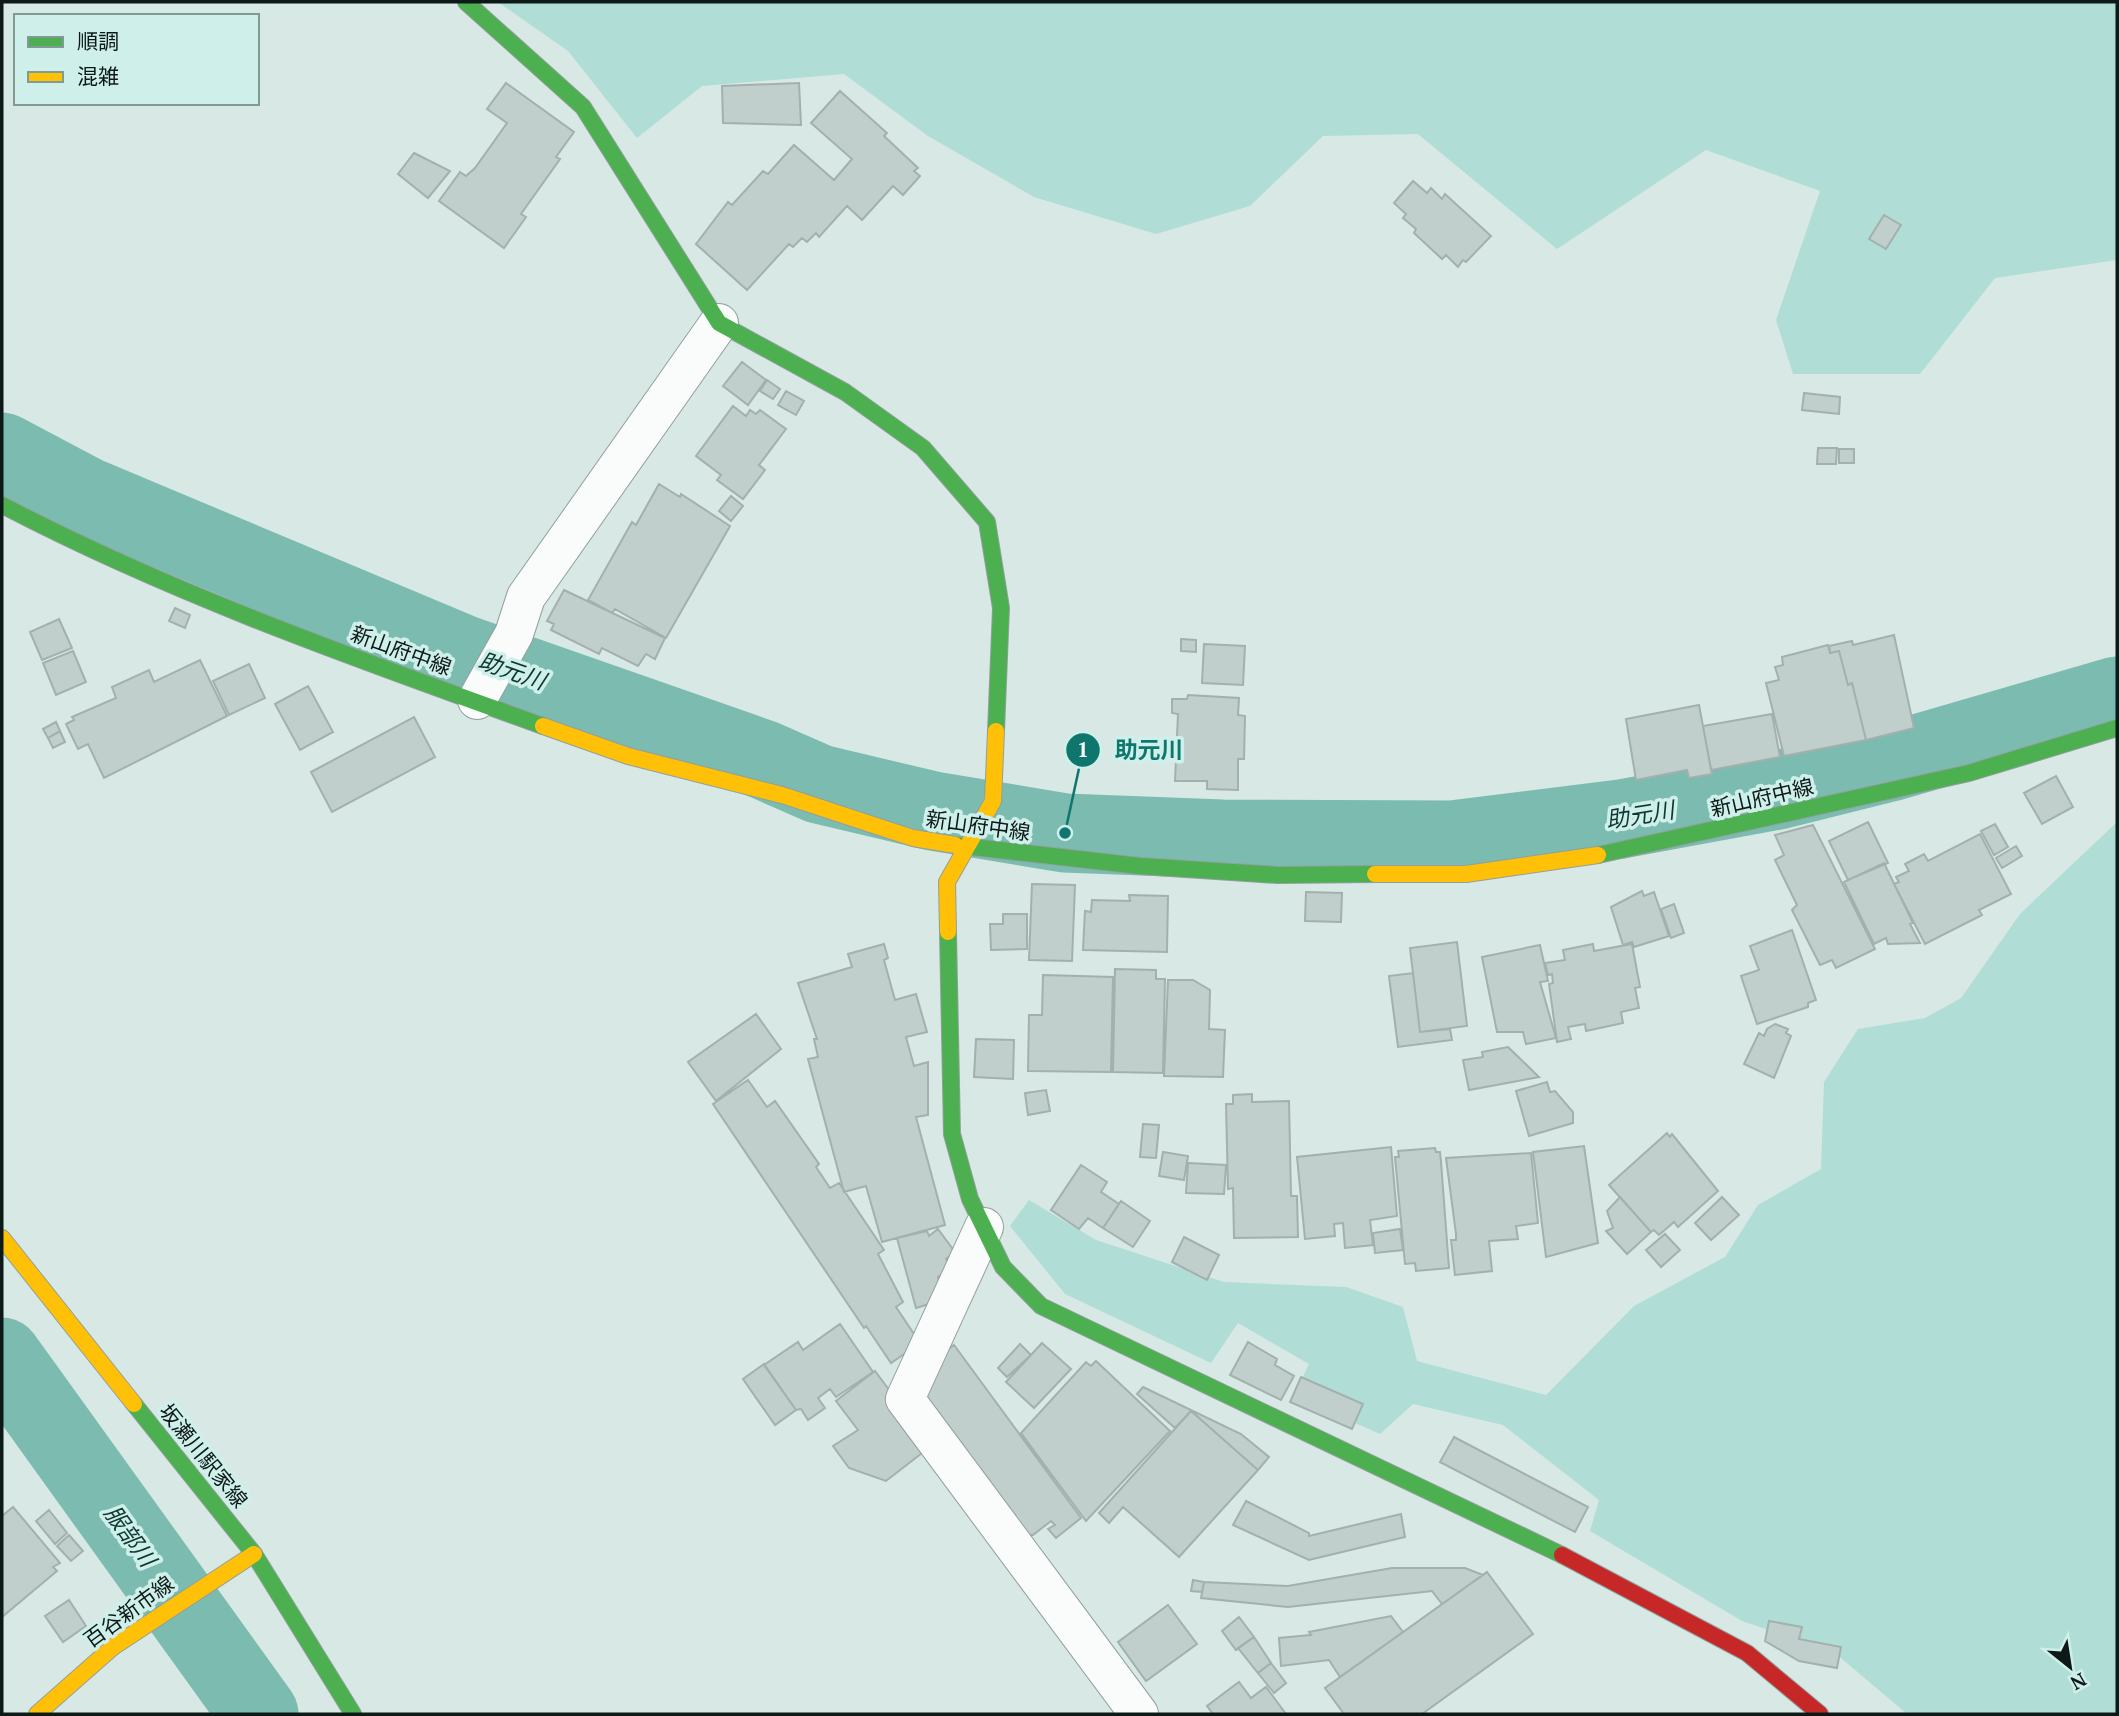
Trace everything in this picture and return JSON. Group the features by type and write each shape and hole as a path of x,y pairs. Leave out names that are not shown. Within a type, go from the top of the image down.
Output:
{"main road":[{"path":"466,2 583,107 719,323 845,392 923,448 987,522 1001,608 993,801 969,848 947,882 952,1134 970,1199 1003,1266 1041,1306 1602,1574 1747,1653 1820,1714"},
{"name":"新山府中線","path":"2,505 84,548 370,664 477,700 628,757 782,795 913,838 969,848 1140,866 1278,875 1466,873 1607,854 1780,816 1969,773 2117,728"},
{"name":"坂瀬川駅家線","path":"2,1238 254,1554 353,1714"},
{"name":"百谷新市線","path":"38,1714 73,1680 128,1635 254,1554"}],"street":[{"path":"477,700 514,634 526,597 719,323"},
{"path":"984,1227 905,1399 1139,1714"}],"green space":[{"path":"498,2 2117,2 2117,260 1995,278 1920,374 1793,374 1776,320 1820,191 1706,150 1557,249 1418,134 1323,136 1250,206 1156,234 1034,197 928,136 844,74 702,86 637,138 568,51"},
{"path":"2117,822 2117,1714 1907,1714 1835,1653 1742,1621 1590,1531 1599,1500 1503,1425 1413,1404 1380,1434 1294,1396 1309,1364 1238,1323 1211,1363 1065,1294 1010,1226 1029,1200 1096,1240 1224,1282 1346,1287 1403,1307 1417,1361 1546,1395 1634,1306 1725,1257 1758,1205 1821,1169 1824,1082 1858,1029 1925,1018 1961,998 2020,914"}],"building":[{"path":"506,83 574,132 556,157 560,159 521,214 526,217 504,248 439,201 460,172 466,176 475,168 507,123 487,109"},
{"path":"799,83 801,125 723,123 722,86"},
{"path":"840,91 887,133 884,136 918,168 914,171 920,176 903,195 893,186 862,220 847,206 819,237 816,233 807,242 802,238 793,247 789,244 747,290 696,244 728,202 732,205 763,171 768,174 794,145 834,180 852,159 811,123"},
{"path":"414,153 450,171 428,198 398,174"},
{"path":"1413,181 1427,193 1431,188 1442,199 1445,194 1491,236 1458,267 1446,255 1442,259 1414,233 1416,229 1403,218 1406,214 1394,203"},
{"path":"1884,215 1901,225 1886,249 1869,239"},
{"path":"742,362 766,380 748,405 723,386"},
{"path":"767,380 780,389 773,399 760,391"},
{"path":"786,391 804,401 796,415 778,405"},
{"path":"1804,393 1840,397 1839,414 1802,410"},
{"path":"733,406 746,416 750,410 756,414 760,410 786,429 759,465 765,470 743,499 717,480 721,475 696,456"},
{"path":"1818,448 1837,448 1836,464 1817,464"},
{"path":"1839,449 1854,449 1854,463 1839,463"},
{"path":"659,484 680,497 681,494 730,526 666,638 615,609 612,613 588,600 632,522 636,525"},
{"path":"731,496 743,506 731,521 719,511"},
{"path":"564,590 665,638 655,659 646,654 638,666 602,648 599,654 551,630 554,624 547,621"},
{"path":"175,608 190,615 185,628 169,621"},
{"path":"59,619 72,648 42,660 30,632"},
{"path":"1894,635 1914,728 1866,740 1852,683 1848,685 1839,651 1830,653 1829,646 1852,641 1853,645"},
{"path":"1181,639 1196,640 1196,652 1181,651"},
{"path":"1204,644 1245,646 1243,685 1202,683"},
{"path":"1828,645 1830,653 1839,651 1848,685 1852,683 1866,740 1784,756 1766,683 1779,680 1775,667 1783,665 1782,657"},
{"path":"73,651 86,682 56,695 43,663"},
{"path":"200,660 227,716 104,778 88,744 78,749 66,724 74,720 72,717 116,698 112,687 149,670 154,682"},
{"path":"249,664 265,698 229,715 213,681"},
{"path":"308,686 333,732 300,750 275,704"},
{"path":"1188,695 1239,698 1238,715 1245,716 1244,759 1238,759 1238,790 1207,789 1207,781 1175,781 1178,714 1172,713 1172,699 1187,699"},
{"path":"1699,705 1712,774 1689,778 1687,770 1636,780 1626,719"},
{"path":"1772,714 1780,757 1711,770 1703,726"},
{"path":"414,717 435,757 332,812 311,772"},
{"path":"56,722 60,731 48,738 43,729"},
{"path":"60,731 65,742 53,748 48,738"},
{"path":"2056,776 2073,807 2042,824 2024,793"},
{"path":"1868,822 1888,863 1848,880 1829,841"},
{"path":"1995,824 2008,847 1994,855 1981,831"},
{"path":"1813,825 1875,949 1836,968 1832,960 1820,965 1792,910 1797,905 1775,860 1784,855 1775,835"},
{"path":"1980,834 2011,894 1979,910 1982,915 1925,944 1894,884 1899,882 1896,877 1909,871 1905,864 1924,854 1928,861"},
{"path":"2016,846 2022,856 2002,868 1996,858"},
{"path":"1884,863 1920,943 1888,944 1886,938 1874,944 1844,882"},
{"path":"1032,884 1075,885 1072,961 1029,960"},
{"path":"1642,891 1644,896 1654,892 1669,936 1634,947 1632,942 1623,945 1611,907"},
{"path":"1306,892 1342,893 1341,922 1305,921"},
{"path":"1129,895 1168,896 1167,952 1083,950 1085,911 1091,912 1092,900 1130,901"},
{"path":"1674,904 1684,933 1671,938 1661,909"},
{"path":"1003,914 1027,914 1027,949 991,950 990,924 1003,924"},
{"path":"1792,930 1816,1000 1808,1003 1808,1007 1757,1024 1741,976 1759,970 1750,946"},
{"path":"1457,942 1467,1026 1420,1032 1410,948"},
{"path":"884,944 888,958 884,960 895,1000 916,994 927,1032 906,1037 914,1066 928,1062 928,1115 916,1117 945,1225 882,1242 866,1186 844,1192 808,1059 818,1057 814,1039 817,1039 798,983 852,967 848,954"},
{"path":"1593,944 1594,951 1632,944 1640,987 1635,988 1639,1008 1621,1012 1623,1023 1586,1031 1585,1024 1568,1027 1571,1039 1557,1042 1549,984 1553,983 1552,974 1548,975 1545,963 1565,960 1563,950"},
{"path":"1540,945 1548,981 1540,982 1556,1038 1526,1044 1523,1032 1497,1032 1482,957"},
{"path":"1115,969 1156,970 1156,979 1165,979 1163,1073 1113,1072"},
{"path":"1413,973 1420,1032 1450,1029 1452,1040 1398,1047 1389,976"},
{"path":"1043,975 1113,977 1111,1072 1028,1071 1029,1015 1042,1015"},
{"path":"1168,980 1193,980 1210,990 1209,1029 1225,1030 1223,1077 1164,1076"},
{"path":"756,1014 781,1049 716,1101 688,1062"},
{"path":"1775,1024 1788,1029 1786,1033 1791,1036 1774,1078 1744,1064 1759,1033 1764,1036 1767,1029"},
{"path":"976,1039 1014,1040 1013,1079 974,1077"},
{"path":"1508,1047 1539,1077 1469,1090 1463,1060 1483,1057 1482,1052"},
{"path":"748,1080 767,1107 775,1101 819,1164 816,1167 830,1188 839,1183 884,1250 878,1254 903,1302 896,1307 920,1343 891,1363 866,1326 864,1328 713,1104"},
{"path":"1547,1082 1550,1092 1555,1091 1573,1112 1573,1123 1529,1136 1516,1091"},
{"path":"1046,1090 1050,1111 1028,1115 1025,1093"},
{"path":"1252,1094 1252,1102 1289,1101 1291,1196 1297,1196 1298,1237 1234,1238 1233,1188 1228,1189 1226,1104 1233,1104 1233,1095"},
{"path":"1143,1124 1159,1125 1156,1158 1140,1157"},
{"path":"1667,1133 1670,1137 1672,1134 1718,1191 1678,1227 1674,1222 1659,1235 1654,1230 1651,1232 1609,1185"},
{"path":"1584,1146 1598,1243 1546,1257 1533,1152"},
{"path":"1391,1147 1397,1216 1370,1220 1373,1245 1345,1248 1343,1223 1334,1224 1335,1236 1305,1239 1297,1157"},
{"path":"1435,1148 1436,1152 1440,1152 1449,1268 1416,1271 1415,1263 1405,1264 1395,1157 1399,1157 1398,1151"},
{"path":"1163,1152 1188,1156 1184,1180 1159,1176"},
{"path":"1531,1153 1538,1223 1516,1226 1518,1239 1489,1241 1492,1271 1455,1275 1451,1240 1456,1240 1456,1234 1446,1158"},
{"path":"1188,1163 1226,1165 1224,1194 1186,1193"},
{"path":"1081,1165 1107,1182 1101,1192 1119,1204 1103,1228 1088,1218 1079,1229 1051,1210"},
{"path":"1620,1197 1651,1232 1627,1254 1606,1231 1613,1228 1607,1211"},
{"path":"1722,1197 1739,1215 1711,1240 1695,1223"},
{"path":"1121,1201 1150,1221 1133,1247 1103,1228"},
{"path":"938,1229 955,1252 946,1259 952,1267 938,1277 942,1300 916,1308 897,1238 927,1231 929,1236"},
{"path":"1400,1229 1403,1250 1375,1253 1373,1233"},
{"path":"1665,1234 1680,1250 1661,1267 1646,1250"},
{"path":"1184,1237 1219,1255 1207,1280 1172,1262"},
{"path":"840,1324 873,1372 836,1397 830,1389 818,1398 825,1408 808,1420 801,1409 796,1410 764,1365 798,1342 803,1350"},
{"path":"1248,1342 1277,1359 1275,1365 1294,1376 1281,1400 1230,1375"},
{"path":"1042,1343 1071,1369 1034,1408 1006,1382"},
{"path":"1020,1344 1031,1355 1007,1377 998,1368"},
{"path":"954,1345 1081,1518 1056,1538 1048,1529 1055,1525 1051,1521 1033,1535 1018,1535 915,1394 932,1361"},
{"path":"1096,1361 1170,1431 1086,1521 1021,1433 1086,1362 1091,1366"},
{"path":"764,1364 796,1410 775,1425 743,1379"},
{"path":"875,1371 931,1446 886,1481 849,1468 833,1446 858,1430 836,1401"},
{"path":"1301,1377 1363,1404 1352,1429 1290,1402"},
{"path":"1143,1387 1241,1434 1269,1457 1258,1470 1191,1411 1175,1428 1137,1394"},
{"path":"1191,1411 1258,1470 1179,1557 1123,1507 1109,1523 1099,1513"},
{"path":"1454,1437 1588,1507 1575,1532 1440,1462"},
{"path":"1246,1501 1309,1533 1309,1536 1401,1514 1405,1537 1309,1560 1233,1525"},
{"path":"13,1507 60,1563 53,1567 57,1571 2,1617 2,1516"},
{"path":"49,1510 67,1533 55,1544 36,1521"},
{"path":"69,1535 83,1551 71,1561 57,1546"},
{"path":"1392,1568 1465,1568 1483,1575 1442,1604 1432,1591 1288,1607 1201,1598 1204,1582 1288,1586"},
{"path":"1487,1572 1533,1634 1422,1714 1344,1714 1325,1688"},
{"path":"1193,1580 1204,1582 1202,1592 1191,1591"},
{"path":"69,1600 86,1626 63,1642 45,1616"},
{"path":"1168,1605 1197,1644 1146,1681 1118,1642"},
{"path":"1391,1616 1403,1632 1340,1677 1329,1660 1281,1666 1279,1638 1311,1635 1309,1632"},
{"path":"1239,1617 1254,1637 1236,1650 1222,1631"},
{"path":"1769,1621 1802,1627 1799,1639 1841,1647 1837,1668 1799,1661 1765,1641"},
{"path":"1254,1637 1271,1663 1258,1673 1238,1648"},
{"path":"1271,1663 1286,1683 1274,1693 1258,1673"},
{"path":"1239,1682 1251,1698 1266,1687 1286,1714 1213,1714 1207,1706"}],"waterway":[{"name":"助元川","path":"2,452 85,496 462,654 762,759 819,784 933,811 1065,833 1222,839 1452,840 1621,819 1778,790 1890,762 2117,696"},
{"name":"服部川","path":"2,1357 259,1714"}],"traffic: fast":[{"path":"466,2 583,107 719,323 845,392 923,448 987,522 1001,608 996,731"},
{"path":"2,505 67,538 201,597 337,651 543,726"},
{"path":"1598,855 1969,773 2117,728"},
{"path":"955,845 1140,866 1278,875 1375,874"},
{"path":"948,932 952,1134 970,1199 1003,1267 1041,1306 1562,1555"},
{"path":"134,1404 254,1554 353,1714"}],"traffic: slow":[{"path":"543,726 628,756 782,795 913,838 955,845"},
{"path":"948,932 947,882 993,801 996,731"},
{"path":"1375,874 1466,874 1598,855"},
{"path":"2,1238 134,1404"},
{"path":"37,1714 113,1647 254,1554"}],"traffic: jam":[{"path":"1562,1555 1747,1653 1820,1714"}],"place":[{"name":"助元川","path":"1065,833"}]}
